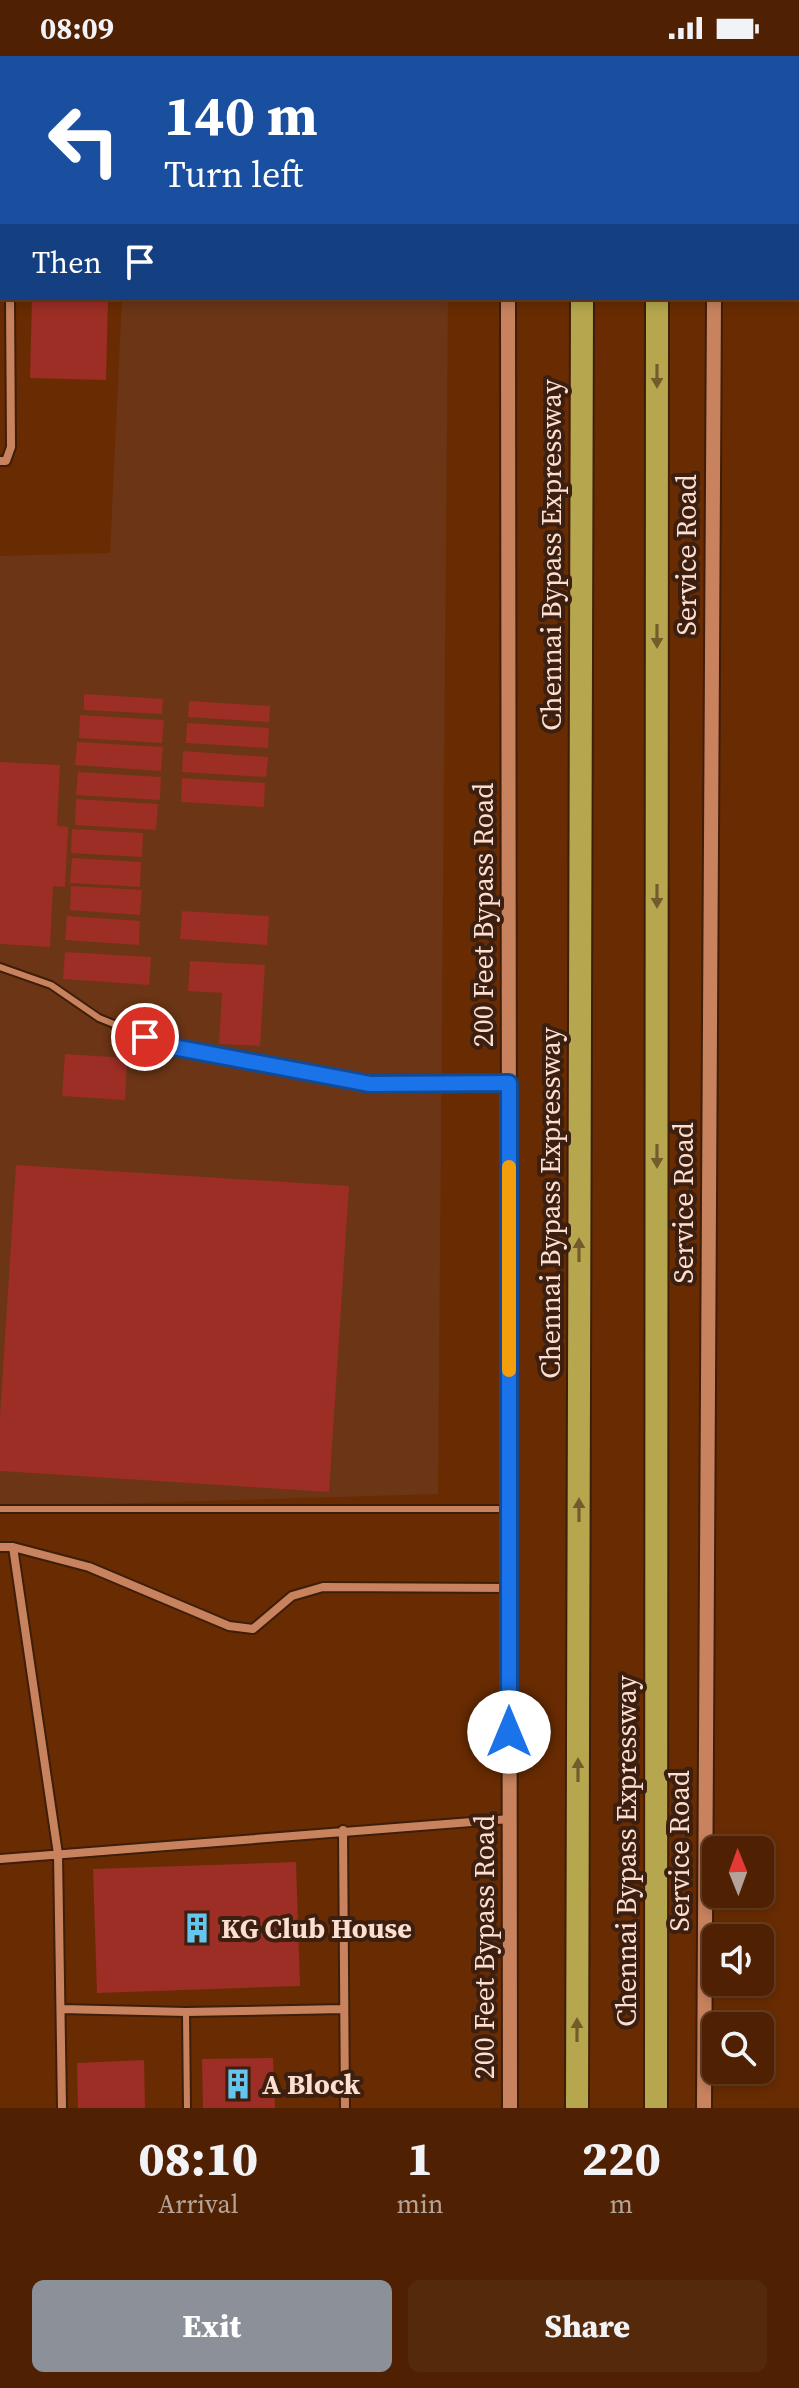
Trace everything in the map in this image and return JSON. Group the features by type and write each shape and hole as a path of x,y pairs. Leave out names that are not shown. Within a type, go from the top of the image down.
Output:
{"highway":[{"name":"Chennai Bypass Expressway","path":"577,2108 582,300"},
{"name":"Chennai Bypass Expressway","path":"656,2108 657,300"}],"street":[{"path":"0,461 6,461 11,447 10,300"},
{"name":"200 Feet Bypass Road","path":"508,300 510,2108"},
{"name":"Service Road","path":"704,2108 714,300"},
{"path":"0,1547 13,1547 89,1567 229,1626 253,1629 292,1596 323,1587 509,1588"},
{"path":"13,1547 58,1854 62,2108"},
{"path":"0,1859 510,1819"},
{"path":"343,1830 345,2108"},
{"path":"61,2009 186,2012 344,2009"}],"lane":[{"path":"0,967 51,985 99,1018 168,1046 370,1084 509,1083"},
{"path":"0,1509 509,1509"},
{"path":"186,2012 187,2108"}],"shaded area":[{"path":"122,300 448,300 438,1494 0,1507 0,556 110,553"}],"building":[{"path":"32,300 108,300 106,380 30,378"},
{"path":"84,694 163,699 162,714 84,710"},
{"path":"189,701 270,706 269,722 188,717"},
{"path":"80,715 164,720 162,743 79,738"},
{"path":"187,723 269,728 268,748 186,743"},
{"path":"77,742 163,747 161,771 75,765"},
{"path":"183,751 268,757 266,777 182,772"},
{"path":"0,762 60,765 57,826 68,827 65,887 53,886 50,947 0,944"},
{"path":"78,772 161,777 160,800 76,795"},
{"path":"182,778 265,783 264,807 181,802"},
{"path":"76,799 158,804 156,830 75,825"},
{"path":"72,829 143,833 142,857 71,853"},
{"path":"72,858 141,862 140,887 70,883"},
{"path":"71,886 142,890 140,915 70,910"},
{"path":"182,911 269,916 267,945 180,939"},
{"path":"67,916 140,921 139,945 65,940"},
{"path":"65,952 151,957 149,985 63,979"},
{"path":"190,961 265,965 260,1046 219,1044 222,993 188,991"},
{"path":"65,1054 127,1058 125,1100 62,1096"},
{"path":"16,1165 349,1186 329,1492 0,1471 0,1416"},
{"name":"KG Club House","path":"296,1862 300,1986 97,1993 93,1869"},
{"name":"A Block","path":"273,2058 275,2108 203,2108 202,2059"},
{"path":"144,2060 145,2108 78,2108 77,2063"}],"slow traffic":[{"path":"509,1167 509,1370"}],"place":[{"name":"KG Club House","path":"197,1928"},
{"name":"A Block","path":"238,2084"}],"route":[{"path":"145,1037 168,1046 370,1084 509,1083 509,1732"}]}
